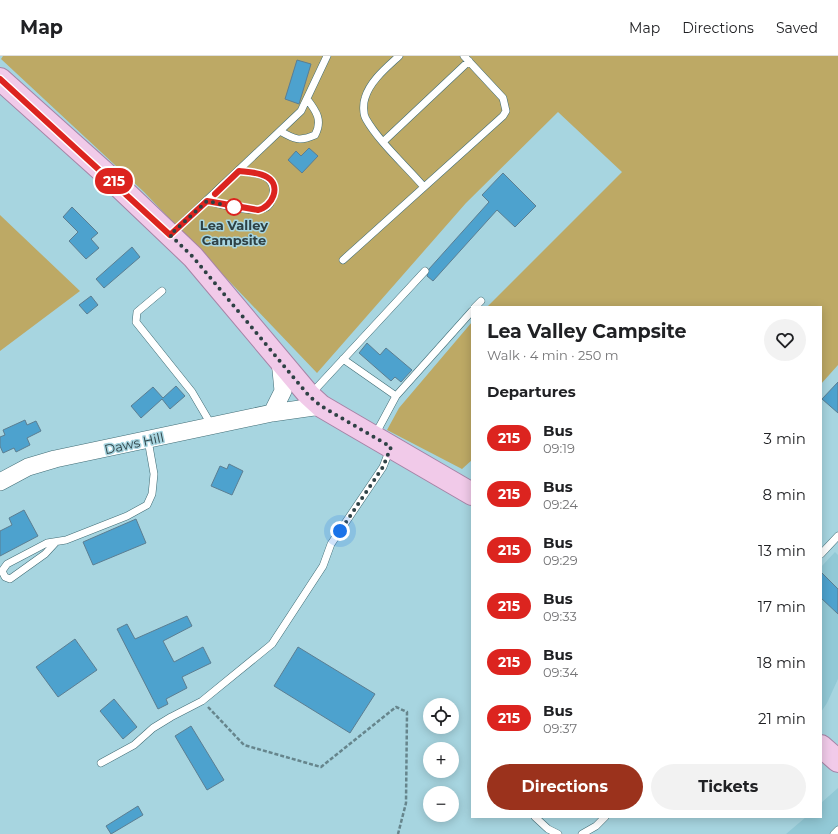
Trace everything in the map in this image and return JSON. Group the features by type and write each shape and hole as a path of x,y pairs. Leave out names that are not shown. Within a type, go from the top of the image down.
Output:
{"main road":[{"path":"0,79 193,257 315,400 471,493"},
{"path":"822,747 838,761"}],"street":[{"path":"272,413 283,391 280,360"},
{"name":"Daws Hill","path":"0,482 28,467 55,459 272,413 315,400"}],"lane":[{"path":"170,235 301,111 327,56"},
{"path":"399,56 371,85 364,99 364,109 366,118 424,187"},
{"path":"343,260 503,116 506,111 503,98 466,59 384,141"},
{"path":"280,131 293,138 302,140 315,135 319,127 319,119 307,99"},
{"path":"207,201 244,209 258,210 266,208 272,201 274,189 273,182 267,177 239,171"},
{"path":"315,400 343,359 425,271"},
{"path":"162,291 137,312 136,322 192,392 212,426"},
{"path":"476,306 481,301"},
{"path":"101,763 134,745 153,728 202,701 272,644 323,566 331,544 383,467 383,442 396,396 471,312"},
{"path":"343,359 396,396"},
{"path":"56,542 46,554 10,579 5,577 2,571 6,564 47,543 66,540 142,509 147,505 152,494 154,474 148,440"},
{"path":"822,553 838,536"},
{"path":"536,818 548,829 558,834"},
{"path":"582,834 596,826 604,818"},
{"path":"834,834 838,830"}],"path":[{"path":"202,701 244,745 321,767 396,707 407,712 406,803 398,834"}],"shaded area":[{"path":"3,56 838,56 838,365 822,383 822,306 488,306 622,172 558,112 466,203 317,373 144,192 1,59"},
{"path":"0,215 80,291 0,351"},
{"path":"471,323 471,461 462,469 387,430 399,408"},
{"path":"835,552 838,555 838,679 822,710 822,566"},
{"path":"838,788 838,834 786,834 805,818 822,818 822,802"}],"building":[{"path":"297,60 311,64 299,104 285,99"},
{"path":"309,148 318,156 302,173 288,160 296,151 301,156"},
{"path":"503,173 536,206 515,227 497,210 433,281 427,276 429,269 489,202 482,195"},
{"path":"72,207 98,233 91,239 99,248 86,259 69,241 78,232 63,217"},
{"path":"132,247 140,257 104,288 96,279"},
{"path":"91,296 98,305 87,314 79,305"},
{"path":"367,343 380,355 386,348 412,370 401,382 395,377 391,381 359,353"},
{"path":"838,382 838,413 822,399"},
{"path":"176,386 185,396 170,409 162,399 141,418 131,406 153,387 163,398"},
{"path":"25,420 27,425 36,421 41,431 27,438 30,445 16,452 14,448 3,453 0,446 0,437 5,435 3,430"},
{"path":"229,464 243,471 232,495 211,486 220,466 227,469"},
{"path":"24,510 38,536 0,556 0,531 12,525 9,518"},
{"path":"136,519 146,543 93,565 83,542"},
{"path":"822,573 838,589 838,614 822,599"},
{"path":"187,616 192,626 163,641 174,662 203,647 211,663 182,677 187,688 166,699 168,704 158,709 117,629 127,624 135,639"},
{"path":"75,639 97,670 58,697 36,667"},
{"path":"298,647 375,694 350,733 274,686"},
{"path":"114,699 137,727 123,739 100,711"},
{"path":"191,726 224,780 207,790 175,736"},
{"path":"138,806 143,815 111,834 106,826"}],"bus line":[{"name":"215","path":"0,79 107,175 170,235 207,201 244,209 258,210 266,208 272,201 274,189 273,182 267,177 255,173 239,171 215,194"}],"place":[{"name":"Lea Valley Campsite","path":"234,207"}],"route":[{"path":"234,207 207,201 170,235 193,257 236,306 309,396 321,406 391,447 383,467 340,531"}]}
